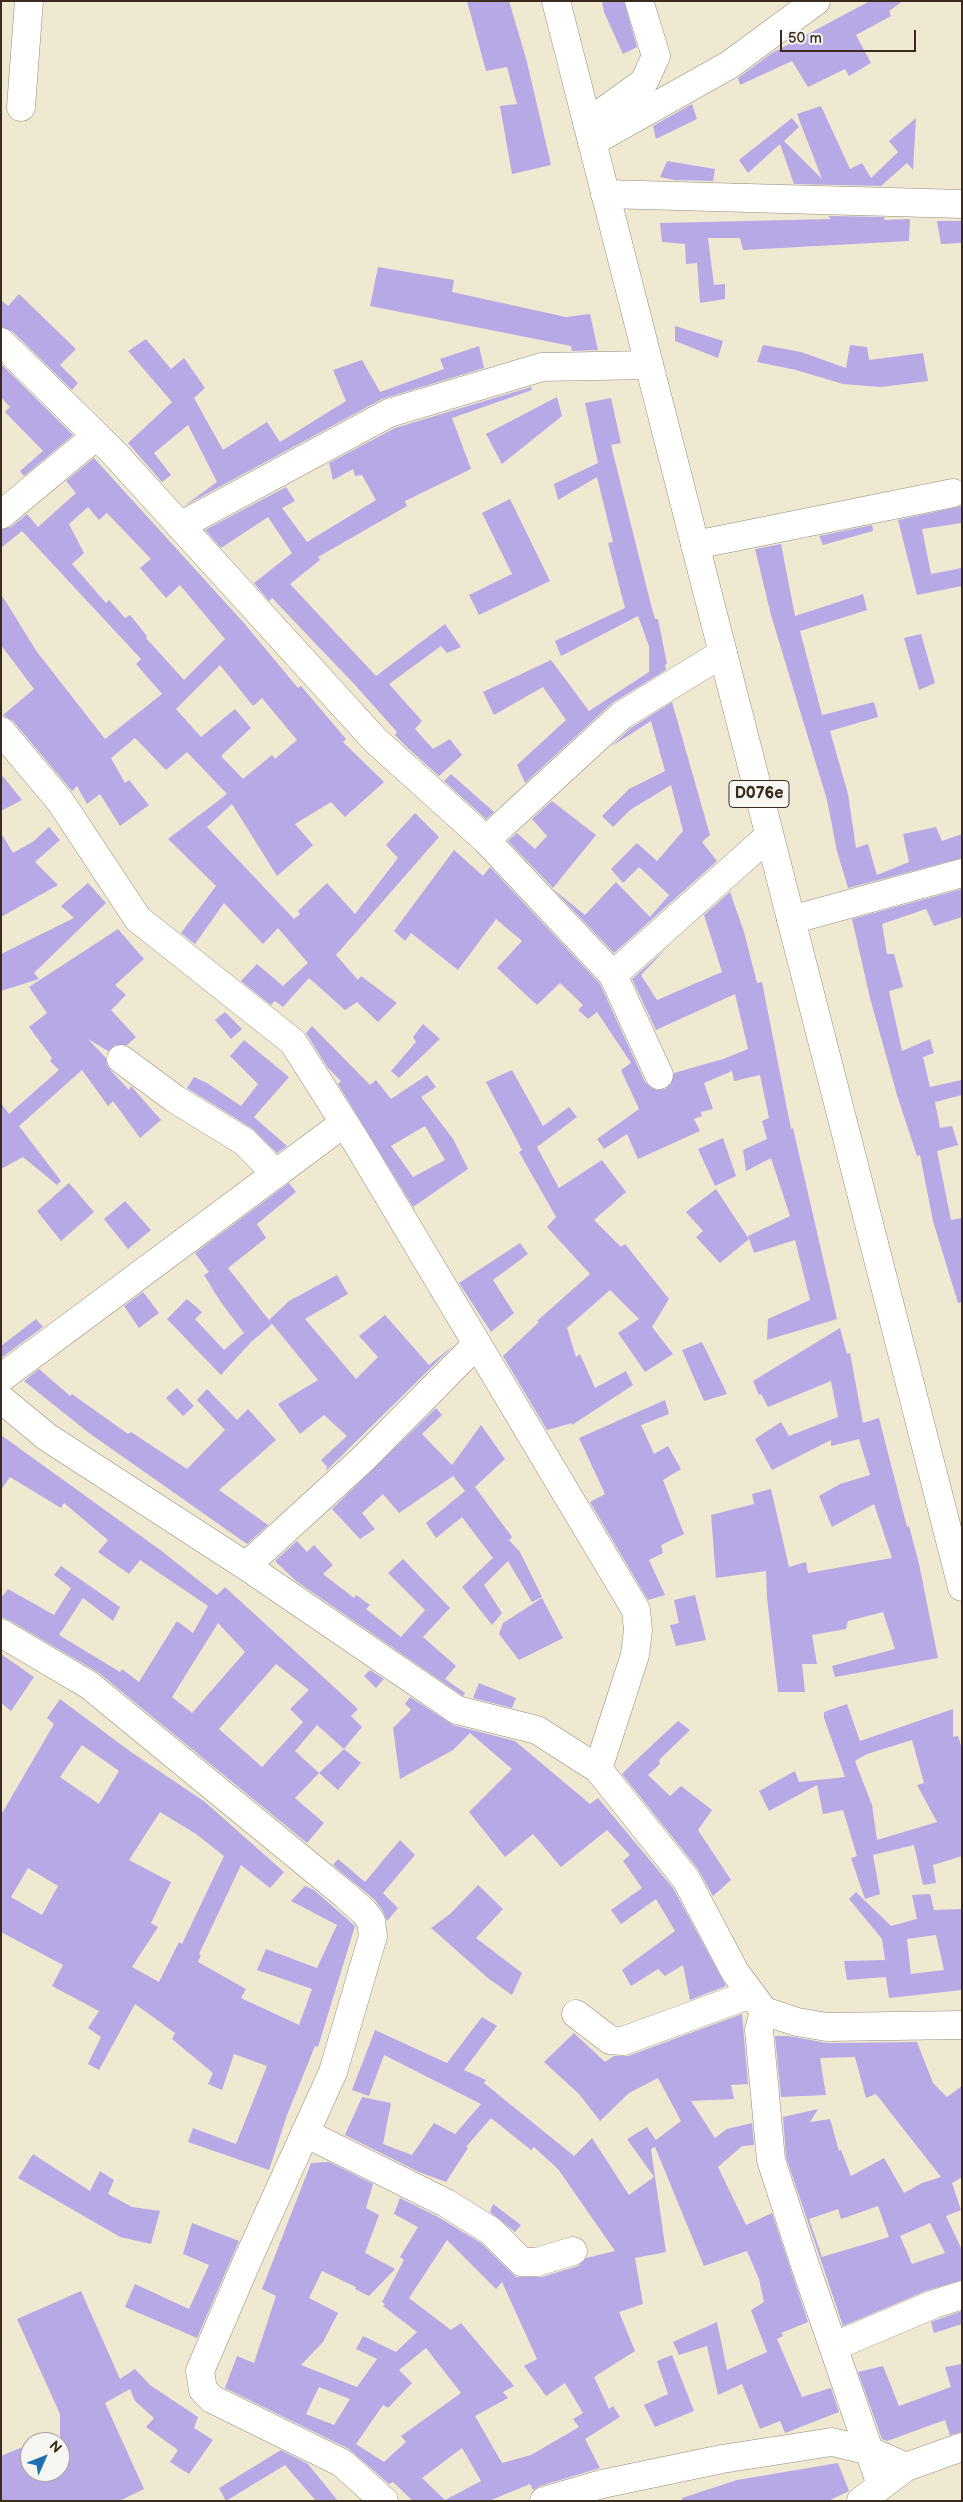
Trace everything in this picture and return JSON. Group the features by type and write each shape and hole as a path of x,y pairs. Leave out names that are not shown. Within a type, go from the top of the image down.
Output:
{"street":[{"path":"21,107 29,1"},
{"name":"D076e","path":"556,1 962,1587"},
{"path":"590,133 644,82 656,56 639,1"},
{"path":"590,133 730,65 816,1"},
{"path":"605,194 962,204"},
{"path":"1,342 114,453 375,740 486,840 613,975 660,1076"},
{"path":"180,526 389,413 542,367 649,365"},
{"path":"1,515 96,436"},
{"path":"695,545 953,493"},
{"path":"486,840 622,715 723,653"},
{"path":"1,731 60,801 138,919 293,1042 344,1123 636,1610 638,1630 635,1655 598,1769"},
{"path":"613,975 769,836"},
{"path":"791,920 962,873"},
{"path":"121,1059 174,1099 245,1142 276,1174"},
{"path":"1,1378 344,1123"},
{"path":"246,1566 364,1458 477,1344"},
{"path":"1,1399 47,1437 246,1566 457,1710 537,1730 598,1769 686,1879 735,1972 757,2002 797,2022 827,2026 962,2025"},
{"path":"1,1633 88,1685 344,1894 371,1921 373,1936 333,2072 200,2371 203,2390 212,2399 342,2462 384,2501"},
{"path":"576,2014 610,2040 623,2041 757,2002"},
{"path":"757,2002 771,2160 804,2262 835,2346 870,2451 871,2493"},
{"path":"305,2133 446,2203 491,2232 522,2262 537,2262 573,2251"},
{"path":"835,2346 934,2304 962,2295"},
{"path":"544,2501 602,2484 722,2459 832,2442 870,2451 906,2467"},
{"path":"871,2493 906,2467 962,2447"}],"building":[{"path":"467,1 509,1 527,62 551,165 512,174 500,106 517,104 507,67 486,71"},
{"path":"602,1 624,1 637,47 623,54 604,12"},
{"path":"870,1 903,1 889,11 891,16 856,35 871,63 849,76 845,69 808,87 792,61 740,85 738,78 772,53"},
{"path":"692,104 697,119 656,139 653,126"},
{"path":"821,106 850,169 862,163 871,178 898,152 889,141 916,118 913,170 907,163 881,186 794,184 780,144 748,173 739,160 792,118 799,127 784,141 822,179 797,114"},
{"path":"667,161 715,169 713,181 674,180 660,177"},
{"path":"828,216 884,217 885,220 910,219 909,241 743,250 740,238 708,238 714,285 725,284 725,299 700,303 697,263 686,264 685,244 662,242 660,223 831,219"},
{"path":"937,221 962,221 962,243 941,244"},
{"path":"378,267 454,280 452,292 566,317 590,314 598,350 572,351 571,346 370,306"},
{"path":"19,294 76,349 60,365 78,383 72,390 12,331 1,327 1,300 8,306"},
{"path":"675,326 723,341 718,358 675,341"},
{"path":"146,339 171,369 184,358 205,388 194,398 223,450 267,422 280,442 346,401 333,370 362,360 380,392 444,369 440,359 479,346 484,368 382,399 184,506 217,482 188,425 154,453 171,475 162,482 128,443 172,402 128,351"},
{"path":"763,345 801,352 846,368 850,345 867,347 869,360 923,353 928,381 881,387 843,384 796,370 757,362"},
{"path":"1,364 73,435 24,476 20,471 43,451 5,412 10,407 1,397"},
{"path":"531,387 532,390 452,418 471,469 405,501 407,506 318,557 320,560 290,584 376,676 445,624 461,647 447,653 441,646 389,684 422,721 415,729 433,749 450,739 462,755 439,776 395,735 397,732 356,686 272,598 269,601 254,583 292,553 268,517 221,548 205,530 286,487 295,501 282,508 307,542 376,500 362,475 355,476 353,469 333,480 329,463 395,428"},
{"path":"557,397 562,416 502,464 486,434"},
{"path":"611,398 621,443 611,445 650,601 655,619 658,619 667,664 665,665 666,670 612,703 525,783 517,765 566,720 543,687 494,715 483,692 551,660 589,711 649,672 649,646 638,616 561,656 555,641 625,608 608,543 613,542 597,477 558,500 554,484 598,463 585,403"},
{"path":"94,458 243,622 298,688 301,686 346,739 343,742 384,782 345,817 331,802 295,824 313,845 277,876 232,804 207,827 294,919 300,914 298,911 327,883 355,914 398,858 386,845 415,813 439,837 336,955 358,980 361,976 397,1003 378,1022 357,1002 345,1010 309,978 283,1007 275,1001 271,1005 241,981 257,964 283,986 308,963 278,928 263,944 224,903 195,944 181,933 216,886 168,839 227,794 187,752 166,770 135,738 111,758 125,783 129,780 149,805 120,826 100,794 87,804 77,786 72,791 13,721 3,715 34,689 1,645 1,594 37,652 105,739 162,694 136,664 141,659 22,531 1,548 1,530 11,527 27,514 38,527 76,493 66,481","holes":["88,507 99,520 107,513 151,559 140,568 166,598 180,585 225,639 184,680 146,638 147,636 130,615 125,618 109,600 106,603 72,564 84,553 69,524","220,665 253,706 262,698 297,740 275,759 272,755 243,779 221,756 251,728 235,709 201,737 176,709"]},
{"path":"510,499 550,581 479,615 469,595 512,574 482,513"},
{"path":"962,506 962,523 922,529 931,574 962,568 962,586 917,595 898,520"},
{"path":"872,525 873,531 823,545 819,536"},
{"path":"781,544 795,616 863,594 867,610 800,631 822,715 874,702 878,717 830,731 848,794 856,848 868,844 877,875 909,862 903,834 936,827 942,841 962,834 962,858 848,888 837,851 827,800 771,615 755,549"},
{"path":"921,634 935,683 919,690 904,638"},
{"path":"672,702 710,835 702,842 717,861 614,953 553,889 585,915 616,882 650,917 669,895 639,867 623,883 611,869 637,843 657,861 683,831 671,785 630,810 613,827 602,816 629,789 665,771 651,721 612,746 631,728"},
{"path":"1,774 22,800 1,811"},
{"path":"451,774 494,812 486,819 444,781"},
{"path":"552,801 596,835 553,888 508,841 517,833 535,849 547,836 532,819"},
{"path":"49,827 60,840 35,862 58,885 1,917 1,833 13,853 34,841"},
{"path":"454,850 483,876 490,867 600,984 645,1082 657,1090 665,1089 671,1084 674,1073 723,1059 748,1049 735,994 656,1030 632,979 666,949 641,975 657,1000 722,972 704,915 730,892 744,932 757,983 762,982 791,1129 793,1128 837,1319 767,1340 768,1319 810,1300 795,1240 754,1253 748,1236 790,1216 771,1158 746,1171 743,1150 767,1139 762,1121 769,1118 760,1075 734,1081 732,1071 704,1083 713,1109 701,1112 702,1116 694,1119 700,1131 638,1159 627,1134 604,1149 597,1139 639,1109 621,1070 631,1063 597,1012 588,1019 578,1010 583,1005 560,983 537,1005 497,968 522,941 496,919 458,970 411,933 405,941 394,931"},
{"path":"88,883 106,903 34,973 39,979 1,991 1,954 74,918 61,906"},
{"path":"962,889 962,917 934,926 926,909 882,924 887,954 894,954 903,987 889,991 902,1051 930,1039 934,1053 923,1057 930,1087 962,1080 962,1095 935,1102 940,1128 952,1126 958,1145 937,1151 951,1220 962,1218 962,1302 958,1303 933,1221 920,1155 917,1156 897,1095 870,998 852,919"},
{"path":"118,929 144,959 115,985 126,995 111,1010 136,1037 127,1045 115,1045 108,1051 88,1039 106,1058 107,1065 111,1071 129,1090 131,1086 161,1120 140,1138 113,1101 108,1106 82,1070 19,1126 61,1181 57,1185 23,1157 1,1169 1,1103 9,1114 59,1070 50,1061 52,1058 29,1027 47,1013 29,987"},
{"path":"225,1012 242,1029 231,1039 215,1020"},
{"path":"423,1024 440,1039 399,1078 391,1071 416,1042 413,1037"},
{"path":"312,1026 370,1085 376,1080 391,1099 427,1075 436,1087 421,1097 453,1139 468,1169 413,1207 338,1084 341,1081 328,1068 306,1033","holes":["425,1126 445,1160 413,1177 391,1146"]},
{"path":"244,1040 289,1077 254,1117 287,1146 277,1153 253,1129 187,1088 194,1077 207,1083 241,1106 258,1084 230,1056"},
{"path":"512,1070 543,1126 569,1107 577,1117 537,1147 559,1188 602,1160 626,1192 594,1220 621,1247 625,1244 669,1299 652,1327 673,1354 645,1372 618,1333 639,1319 610,1290 567,1328 576,1357 580,1354 595,1388 626,1371 633,1385 572,1425 572,1423 547,1430 503,1356 539,1322 537,1321 590,1274 547,1227 556,1217 519,1152 522,1150 486,1082"},
{"path":"723,1138 736,1176 715,1186 698,1149"},
{"path":"69,1183 94,1212 61,1241 37,1211"},
{"path":"289,1183 296,1192 257,1224 266,1238 228,1268 272,1324 251,1342 221,1375 167,1319 187,1299 202,1312 195,1319 224,1350 244,1333 220,1301 204,1275 209,1272 195,1253"},
{"path":"716,1189 749,1239 720,1263 696,1237 703,1231 686,1212"},
{"path":"125,1201 151,1230 128,1249 104,1219"},
{"path":"520,1243 528,1254 493,1280 514,1313 491,1332 459,1283"},
{"path":"337,1275 348,1294 305,1319 356,1379 378,1357 359,1336 385,1315 429,1365 453,1346 326,1471 327,1467 321,1460 347,1436 324,1415 300,1434 278,1404 318,1380 269,1320 289,1301"},
{"path":"143,1292 159,1313 139,1328 124,1306"},
{"path":"36,1319 43,1327 1,1358 1,1346"},
{"path":"840,1328 847,1354 850,1353 863,1423 879,1418 907,1527 909,1526 919,1564 938,1658 835,1677 832,1666 895,1649 883,1612 848,1621 846,1629 812,1635 817,1664 802,1664 805,1692 778,1692 767,1598 766,1571 716,1578 711,1515 754,1504 752,1494 771,1489 789,1567 806,1562 808,1573 892,1558 874,1504 832,1527 819,1496 840,1484 870,1475 859,1439 831,1446 831,1440 772,1470 755,1439 781,1422 789,1436 838,1417 831,1381 768,1407 761,1394 759,1395 753,1381"},
{"path":"702,1342 727,1394 704,1401 682,1350"},
{"path":"39,1369 70,1396 72,1394 128,1434 131,1432 187,1469 225,1430 197,1400 207,1389 237,1420 248,1409 276,1440 219,1490 268,1525 247,1544 89,1433 24,1381"},
{"path":"177,1388 194,1406 183,1416 166,1398"},
{"path":"665,1400 669,1414 641,1425 654,1454 668,1446 681,1469 663,1480 684,1534 661,1545 663,1553 649,1560 665,1595 648,1600 590,1502 605,1494 579,1438"},
{"path":"436,1408 442,1415 422,1434 452,1465 481,1425 505,1459 475,1487 512,1537 509,1540 520,1552 542,1597 532,1602 508,1561 484,1585 502,1613 492,1625 462,1587 493,1558 462,1517 436,1538 426,1523 465,1491 453,1476 399,1513 383,1494 362,1513 375,1529 360,1539 332,1509"},
{"path":"1,1435 163,1552 217,1595 225,1587 358,1709 351,1716 362,1727 344,1749 317,1725 295,1751 319,1773 295,1798 324,1823 307,1843 99,1673 1,1617 1,1598 8,1589 54,1615 71,1588 54,1575 61,1566 120,1607 113,1621 83,1598 59,1635 120,1672 122,1669 139,1682 177,1621 193,1633 208,1606 140,1560 129,1574 98,1552 108,1540 64,1503 61,1508 10,1477 1,1490","holes":["218,1623 245,1652 192,1713 172,1697","276,1664 309,1690 290,1709 303,1722 262,1767 219,1729"]},
{"path":"297,1541 307,1552 314,1545 333,1565 323,1574 354,1598 356,1595 370,1605 366,1609 401,1637 425,1610 388,1573 403,1559 450,1608 423,1637 456,1666 445,1679 465,1693 463,1696 296,1581 275,1561"},
{"path":"695,1595 706,1640 676,1646 670,1625 679,1623 674,1600"},
{"path":"542,1598 563,1638 519,1660 499,1634 503,1623"},
{"path":"1,1654 34,1677 11,1711 1,1703"},
{"path":"370,1670 384,1679 376,1688 364,1676"},
{"path":"479,1683 516,1698 512,1708 473,1698"},
{"path":"410,1697 453,1725 515,1741 590,1804 598,1798 673,1888 726,1986 690,2000 683,1965 665,1976 658,1969 631,1986 622,1970 675,1931 656,1899 621,1924 611,1910 642,1888 623,1861 630,1855 607,1830 561,1867 533,1834 505,1857 469,1812 512,1769 470,1733 453,1750 400,1779 393,1728 411,1710 405,1704"},
{"path":"60,1699 131,1752 205,1802 284,1872 270,1888 241,1865 199,1954 201,1955 198,1962 246,1989 241,1998 299,2025 312,1989 257,1970 266,1949 317,1968 337,1925 291,1901 305,1886 314,1890 355,1926 318,2047 315,2046 287,2115 269,2170 188,2142 193,2128 236,2144 267,2066 234,2054 222,2090 208,2084 213,2073 172,2039 175,2033 135,2004 99,2070 88,2064 101,2037 88,2028 99,2011 52,1986 63,1965 1,1932 1,1815 54,1724 47,1718","holes":["82,1745 119,1771 99,1804 60,1777","160,1812 196,1834 224,1856 182,1944 179,1942 159,1982 132,1967 158,1927 151,1923 171,1882 129,1860","28,1868 58,1886 42,1915 11,1897"]},
{"path":"847,1704 860,1741 953,1709 953,1737 958,1736 962,1749 962,1856 933,1865 936,1883 923,1885 914,1845 873,1855 880,1894 865,1899 851,1858 857,1856 843,1810 823,1814 817,1785 769,1811 759,1791 795,1771 799,1782 845,1777 824,1718 824,1712","holes":["912,1740 924,1783 917,1785 937,1822 877,1840 872,1805 855,1761 867,1754"]},
{"path":"678,1721 690,1730 659,1760 660,1764 648,1775 670,1796 681,1786 712,1810 698,1830 731,1880 713,1896 698,1869 622,1774"},
{"path":"344,1749 361,1763 338,1790 319,1773"},
{"path":"400,1840 415,1855 383,1893 398,1908 387,1921 375,1900 333,1865 338,1859 365,1882"},
{"path":"478,1885 503,1909 476,1938 522,1973 512,1995 489,1979 431,1928 450,1914"},
{"path":"856,1892 891,1926 917,1919 912,1895 930,1894 934,1910 962,1909 962,1990 889,1998 886,1977 847,1980 844,1961 885,1960 882,1939 849,1899","holes":["936,1935 944,1970 911,1974 907,1939"]},
{"path":"742,2014 748,2084 731,2085 734,2099 691,2101 715,2138 727,2129 752,2123 754,2145 742,2146 718,2167 746,2225 772,2213 808,2322 781,2333 783,2336 777,2339 802,2397 831,2388 839,2412 785,2433 780,2421 760,2429 742,2384 718,2395 707,2346 679,2355 673,2342 717,2322 727,2370 767,2352 751,2310 764,2302 759,2279 747,2251 704,2266 655,2147 651,2149 666,2252 635,2258 643,2304 619,2312 635,2351 594,2377 609,2409 613,2406 620,2417 585,2439 600,2468 540,2486 533,2490 530,2484 489,2501 413,2501 393,2482 389,2484 349,2449 225,2388 237,2356 254,2363 276,2296 262,2289 311,2163 329,2162 373,2184 366,2208 379,2215 365,2253 395,2269 369,2296 355,2289 356,2287 322,2271 309,2298 338,2313 323,2342 301,2365 357,2387 377,2359 356,2349 363,2336 396,2352 417,2332 383,2306 385,2304 382,2302 404,2260 400,2257 418,2227 394,2214 400,2198 438,2217 481,2243 516,2277 542,2277 578,2266 586,2258 615,2251 558,2169 534,2147 531,2150 491,2118 466,2147 468,2148 446,2182 419,2172 345,2135 362,2097 391,2103 383,2144 412,2155 434,2123 455,2134 481,2104 384,2055 369,2096 352,2090 375,2030 447,2063 482,2017 497,2026 464,2070 486,2080 484,2083 574,2156 592,2138 629,2195 654,2177 627,2139 647,2127 656,2140 681,2121 658,2078 629,2093 600,2121 579,2094 544,2062 574,2033 605,2062 614,2056 628,2056","holes":["447,2240 496,2289 502,2282 537,2359 524,2366 546,2396 565,2383 583,2413 573,2419 579,2427 531,2455 502,2463 475,2416 508,2398 503,2392 514,2386 461,2323 451,2330 409,2298","426,2348 461,2393 401,2436 406,2442 384,2462 356,2444 383,2405 388,2408 412,2383 399,2370","319,2387 350,2399 334,2425 306,2414","462,2448 481,2481 445,2500 422,2478"]},
{"path":"775,2036 788,2036 827,2043 917,2042 933,2083 947,2097 962,2086 962,2177 952,2183 961,2210 946,2216 962,2250 962,2280 928,2290 843,2326 786,2157 783,2117 818,2109 810,2122 830,2119 839,2151 841,2150 851,2176 884,2158 904,2193 922,2183 941,2177 876,2094 866,2098 855,2057 820,2058 826,2095 781,2097","holes":["878,2206 889,2237 822,2257 809,2219 838,2209 841,2219","930,2223 945,2253 912,2264 900,2236"]},
{"path":"33,2154 90,2191 100,2171 114,2180 108,2194 132,2207 160,2211 151,2244 120,2237 18,2178"},
{"path":"493,2204 521,2225 515,2232 490,2212"},
{"path":"192,2223 239,2241 197,2338 125,2307 135,2284 189,2309 209,2265 183,2254"},
{"path":"81,2291 120,2379 135,2369 150,2385 198,2417 194,2428 213,2440 189,2474 170,2462 178,2450 146,2427 154,2418 135,2401 130,2389 105,2403 144,2489 119,2501 1,2501 1,2456 20,2448 20,2482 70,2482 70,2432 60,2432 60,2414 17,2319"},
{"path":"962,2311 962,2324 934,2333 931,2322"},
{"path":"672,2355 694,2411 655,2427 644,2405 668,2394 657,2361"},
{"path":"962,2364 962,2432 950,2435 945,2420 887,2441 882,2439 858,2372 883,2366 899,2406 951,2387 945,2367"},
{"path":"281,2450 308,2464 338,2501 316,2501 285,2465 226,2501 219,2488"},
{"path":"838,2463 849,2491 828,2501 682,2501 682,2498 737,2480"}]}
